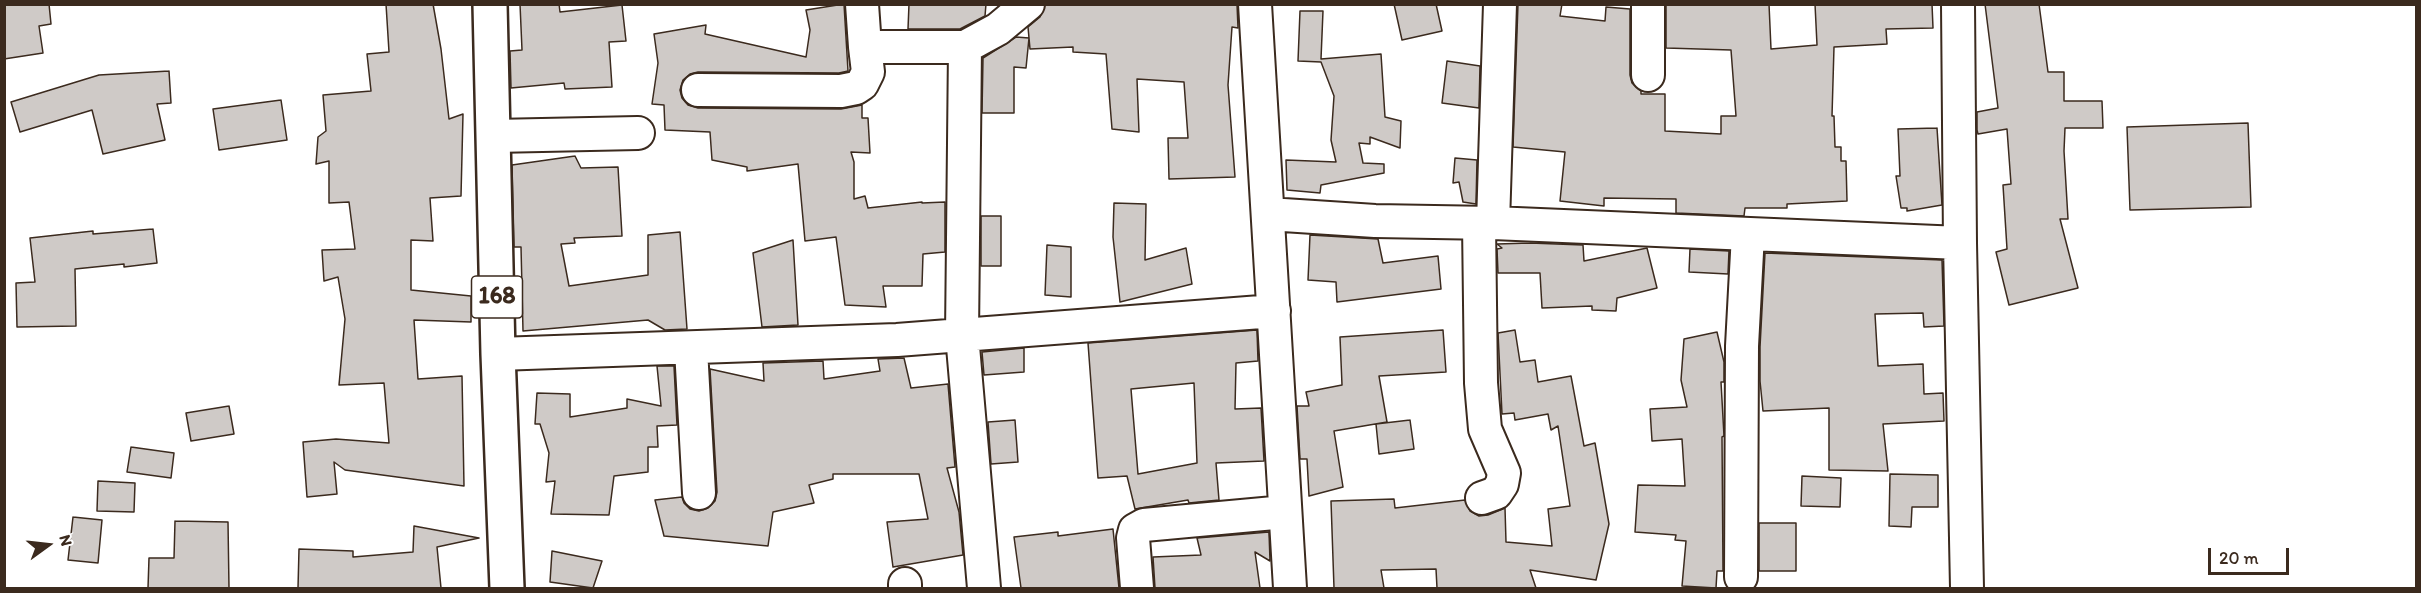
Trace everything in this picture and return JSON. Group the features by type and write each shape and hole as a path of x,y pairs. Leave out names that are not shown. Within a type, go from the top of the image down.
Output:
{"main road":[{"name":"168","path":"490,4 498,354 507,588"}],"street":[{"path":"698,90 840,91 856,88 862,84 868,72 862,4"},
{"path":"865,47 965,47 998,29 1028,4"},
{"path":"1255,4 1290,588"},
{"path":"1482,498 1497,493 1504,473 1485,429 1481,383 1486,223 1500,4"},
{"path":"1647,4 1648,75"},
{"path":"1958,4 1959,243 1967,588"},
{"path":"965,47 963,335 984,588"},
{"path":"494,136 638,133"},
{"path":"1268,214 1375,221 1486,223 1959,243"},
{"path":"1741,577 1742,346 1748,234"},
{"path":"498,354 897,340 1274,311"},
{"path":"691,349 699,493"},
{"path":"1137,588 1133,538 1135,530 1144,525 1285,512"}],"building":[{"path":"4,4 49,4 51,24 39,26 43,53 4,59"},
{"path":"386,4 433,4 449,119 463,114 461,196 430,198 433,241 411,240 411,290 471,296 471,322 414,320 418,379 462,376 464,486 345,470 334,462 337,494 307,497 303,442 336,439 389,443 384,383 339,385 345,319 338,277 324,281 322,250 355,249 349,202 329,203 329,161 316,164 318,137 326,131 323,95 371,91 367,54 389,52"},
{"path":"520,4 559,4 560,12 622,5 626,41 609,42 612,87 565,89 564,83 511,88 510,51 522,50"},
{"path":"844,4 848,71 839,73 698,72 690,74 683,80 680,90 682,98 688,105 698,108 841,109 862,105 862,118 868,118 870,153 851,152 854,162 854,199 865,196 868,208 945,202 945,252 923,254 922,286 883,286 886,307 845,305 836,237 805,241 798,164 747,171 747,167 712,160 710,132 665,130 664,105 652,104 658,63 654,34 706,25 705,34 806,57 810,30 806,10"},
{"path":"909,4 986,4 985,16 960,29 908,29"},
{"path":"1045,4 1237,4 1238,28 1232,27 1228,85 1235,177 1169,179 1168,138 1188,138 1184,82 1137,79 1139,132 1112,129 1106,54 1073,52 1073,47 1030,49 1028,27 1040,17"},
{"path":"1394,4 1436,4 1442,31 1402,40"},
{"path":"1518,4 1562,4 1560,16 1605,21 1606,7 1630,9 1632,83 1641,91 1641,94 1665,94 1665,131 1721,134 1721,116 1736,116 1731,50 1666,48 1666,4 1769,4 1771,49 1817,45 1815,4 1932,4 1933,28 1886,29 1887,44 1834,47 1832,116 1834,116 1835,147 1841,147 1841,161 1846,161 1847,201 1787,204 1787,208 1745,208 1744,216 1676,213 1676,199 1604,198 1604,206 1560,201 1565,152 1513,147"},
{"path":"1985,4 2039,4 2048,72 2064,72 2064,101 2102,101 2103,128 2065,128 2068,219 2060,219 2078,288 2009,305 1996,252 2007,249 2003,185 2011,184 2007,129 1978,134 1977,130 1977,112 1998,108"},
{"path":"1300,11 1323,11 1321,59 1381,54 1385,117 1401,121 1400,148 1370,137 1370,144 1359,143 1363,163 1384,164 1384,173 1321,185 1320,193 1287,190 1286,160 1336,162 1331,140 1334,96 1321,62 1298,61"},
{"path":"1016,37 1029,38 1026,68 1014,67 1014,113 982,113 983,58"},
{"path":"1447,61 1480,66 1479,108 1442,103"},
{"path":"169,71 171,103 157,104 165,140 103,154 92,110 20,132 11,102 99,75"},
{"path":"281,100 287,140 219,150 213,109"},
{"path":"2248,123 2251,207 2130,210 2127,127"},
{"path":"1937,128 1942,205 1907,211 1907,208 1901,208 1896,176 1900,176 1898,129"},
{"path":"575,156 581,168 618,167 622,236 574,238 575,243 561,244 569,286 648,275 648,235 680,232 687,329 665,330 648,320 523,331 521,247 514,247 512,165"},
{"path":"1455,158 1477,160 1476,204 1463,202 1459,182 1453,183"},
{"path":"1114,203 1146,204 1145,260 1186,248 1192,284 1120,302 1113,237"},
{"path":"981,216 1001,216 1001,266 981,266"},
{"path":"153,229 157,263 75,269 76,326 17,327 16,283 35,282 30,238 93,231 93,234"},
{"path":"1310,235 1378,239 1383,263 1438,256 1441,289 1337,302 1336,282 1308,280"},
{"path":"793,240 798,325 762,327 753,253"},
{"path":"1497,244 1583,245 1584,261 1647,248 1657,288 1617,298 1616,311 1592,310 1592,306 1542,308 1540,273 1498,273 1497,249 1502,248"},
{"path":"1047,245 1071,247 1071,297 1045,295"},
{"path":"1690,249 1729,251 1728,274 1689,272"},
{"path":"1765,253 1942,260 1944,326 1924,327 1923,313 1875,314 1878,366 1923,364 1924,394 1943,393 1944,421 1883,424 1888,471 1829,470 1829,408 1763,411 1760,347"},
{"path":"1257,330 1258,361 1236,363 1235,409 1261,408 1264,461 1216,463 1219,500 1189,503 1188,500 1135,509 1127,476 1098,478 1088,343","holes":["1194,383 1197,463 1138,474 1131,389"]},
{"path":"1443,330 1446,372 1379,376 1387,422 1334,431 1343,487 1309,496 1307,459 1300,459 1297,406 1309,406 1306,392 1342,385 1340,337"},
{"path":"1515,330 1520,362 1535,360 1538,382 1571,376 1584,446 1595,443 1609,524 1596,580 1530,570 1536,588 1437,588 1436,569 1381,570 1384,588 1334,588 1331,501 1394,499 1395,508 1465,500 1470,511 1479,516 1505,508 1506,542 1552,546 1548,509 1570,506 1558,426 1551,430 1548,414 1515,420 1514,413 1502,414 1498,333"},
{"path":"1717,332 1724,362 1724,382 1721,382 1724,436 1722,437 1723,571 1717,571 1716,588 1682,586 1686,541 1675,540 1676,535 1635,532 1638,485 1685,486 1682,439 1652,441 1650,409 1687,407 1681,380 1684,339"},
{"path":"1024,348 1024,372 984,375 982,352"},
{"path":"904,358 911,388 948,384 955,467 947,468 959,512 963,555 893,567 887,522 928,519 919,474 833,474 833,479 809,485 814,503 773,512 768,546 664,536 655,500 682,497 690,509 699,511 708,508 715,501 717,492 710,369 764,381 763,363 823,361 824,379 880,371 878,359"},
{"path":"657,366 674,366 677,425 657,426 658,447 648,447 648,472 614,476 609,515 551,514 555,481 546,482 549,453 540,424 535,424 537,393 570,394 570,417 627,408 627,399 661,406"},
{"path":"229,406 234,434 191,441 186,413"},
{"path":"1015,420 1018,462 991,464 988,422"},
{"path":"1410,420 1414,449 1379,454 1376,424"},
{"path":"131,447 174,453 171,478 127,472"},
{"path":"1890,474 1938,475 1938,507 1912,507 1911,527 1889,526"},
{"path":"1802,476 1841,478 1840,507 1801,506"},
{"path":"98,481 135,483 134,512 97,511"},
{"path":"73,517 102,520 98,563 68,560"},
{"path":"175,521 228,522 229,588 148,588 149,558 174,558"},
{"path":"1759,523 1796,523 1796,571 1759,571"},
{"path":"414,526 479,538 437,547 441,588 298,588 299,549 353,551 353,557 413,552"},
{"path":"1113,529 1119,588 1021,588 1014,537 1058,532 1058,536"},
{"path":"1269,532 1270,561 1255,552 1260,588 1155,588 1153,557 1201,555 1197,538"},
{"path":"552,551 602,561 593,588 550,582"}]}
